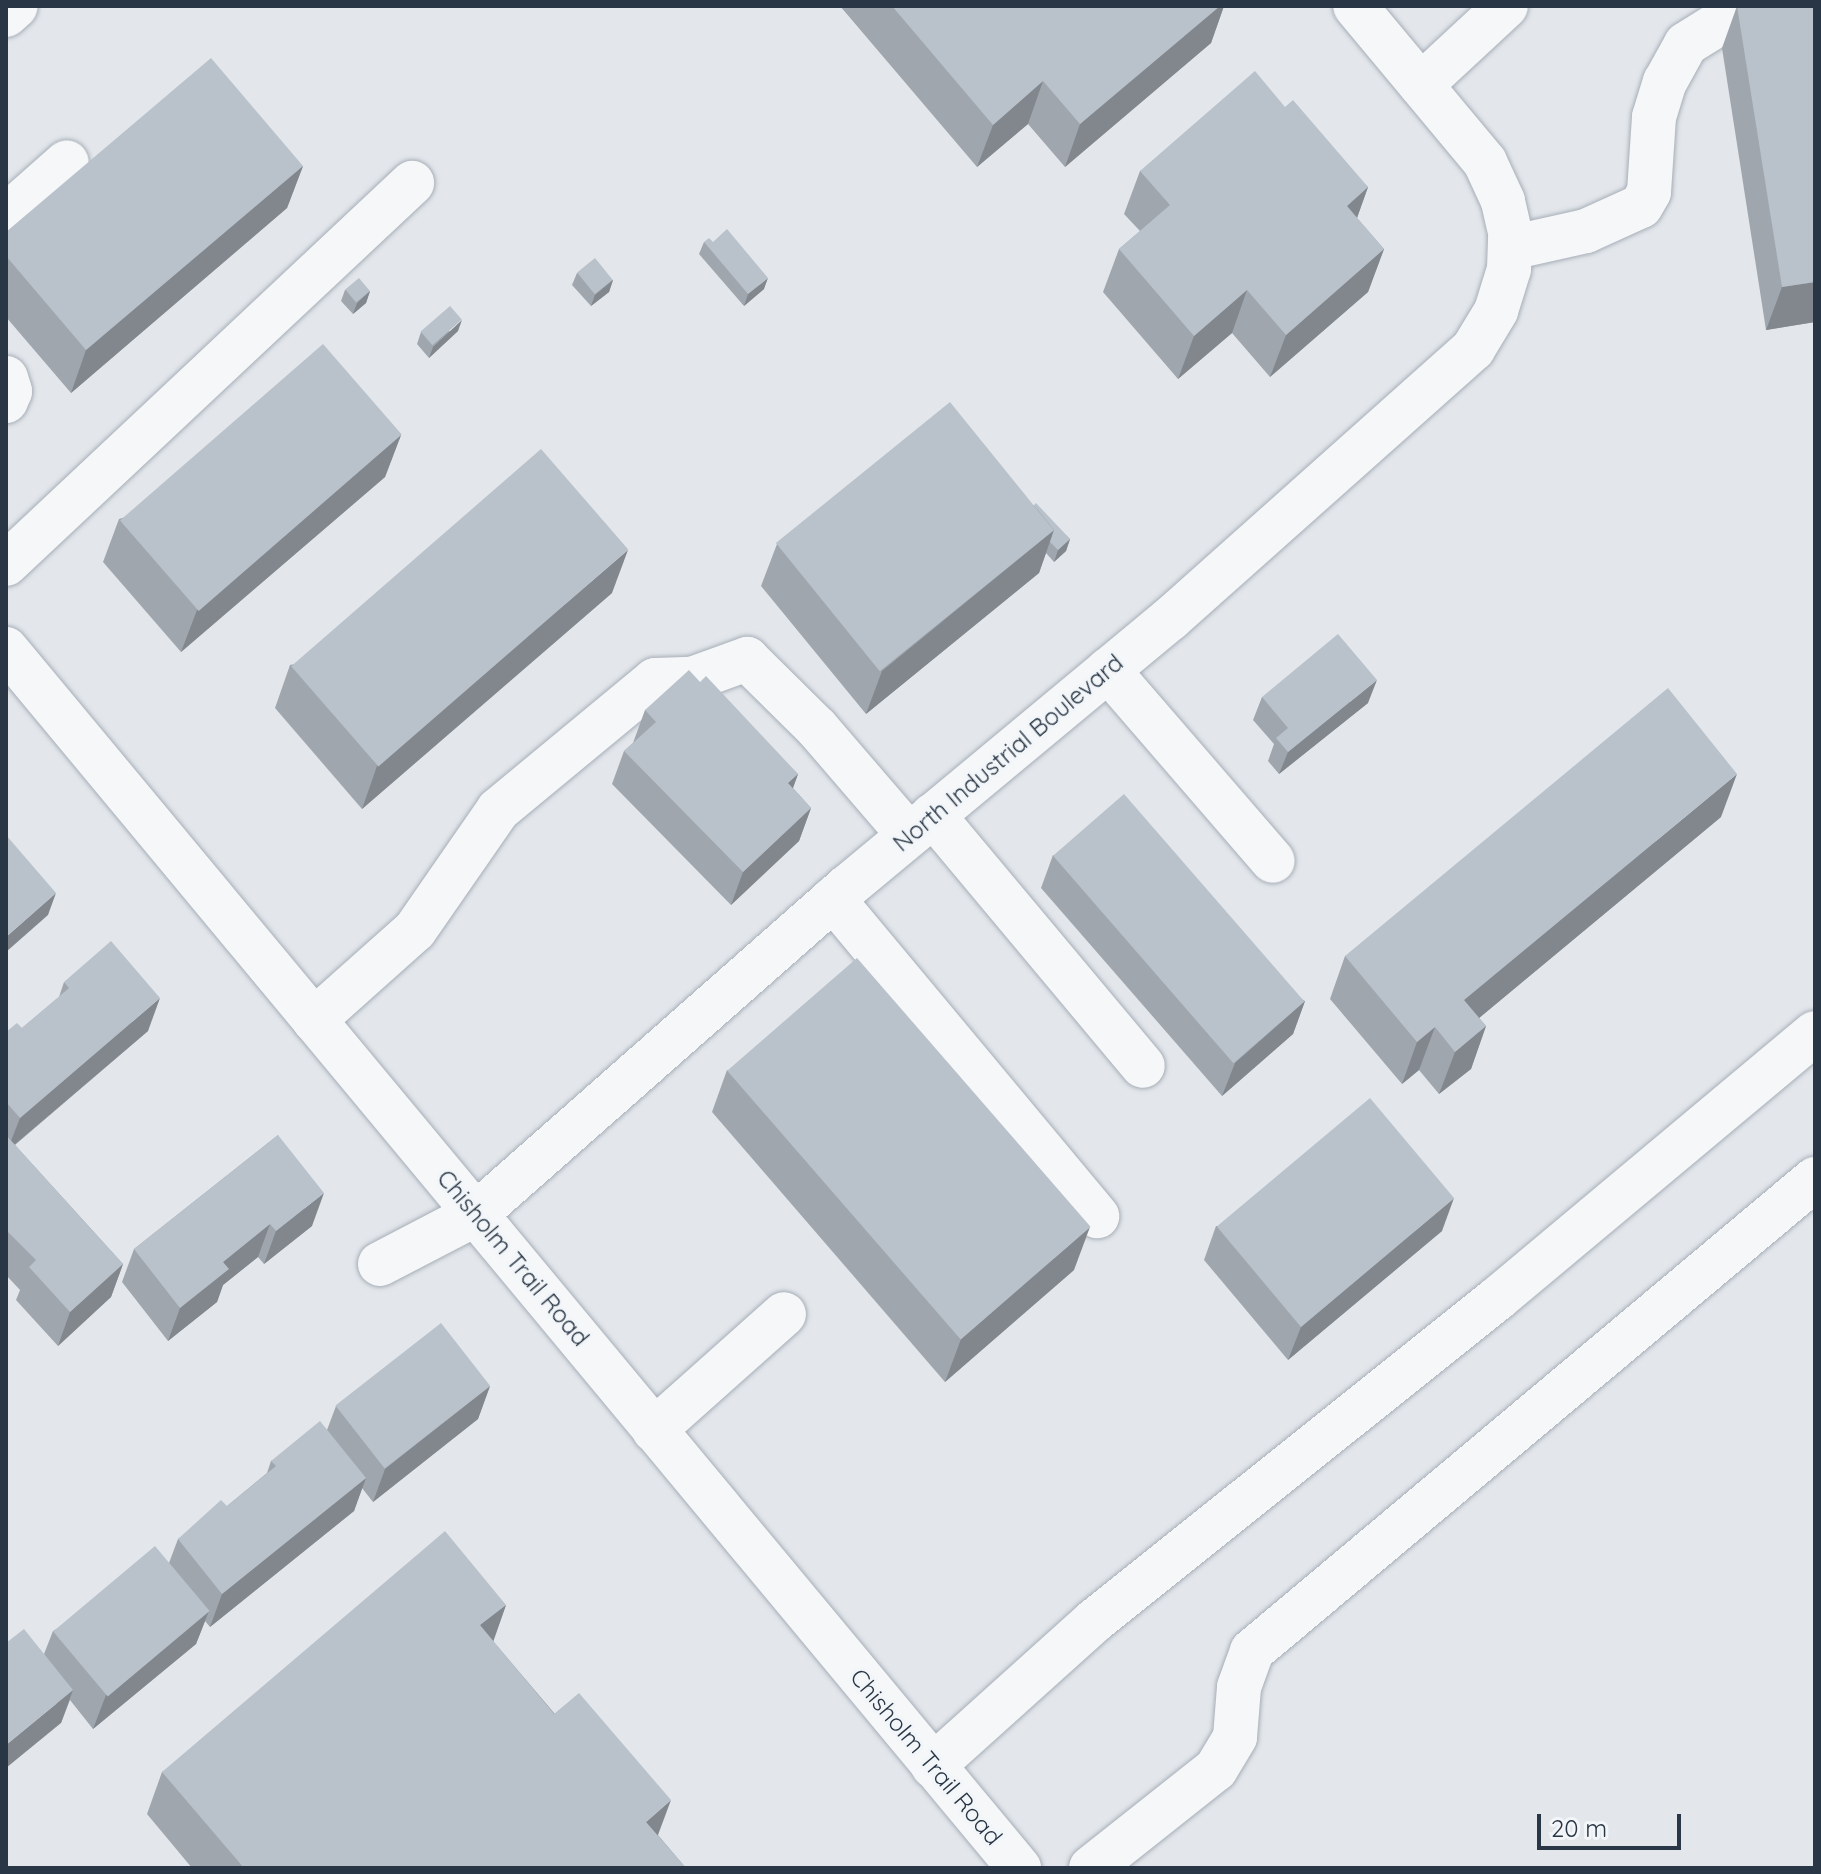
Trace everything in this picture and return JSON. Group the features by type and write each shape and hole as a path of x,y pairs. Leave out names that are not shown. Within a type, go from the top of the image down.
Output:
{"street":[{"path":"6,15 16,6"},
{"path":"1355,6 1485,162 1503,201 1509,259 1586,231 1641,206 1649,192 1654,117 1665,82 1686,44 1747,6"},
{"path":"1421,85 1506,6"},
{"path":"6,216 67,162"},
{"path":"6,564 412,183"},
{"name":"North Industrial Boulevard","path":"380,1264 476,1214 833,899 1108,670 1473,349 1496,311 1509,259"},
{"path":"6,378 10,391 6,401"},
{"name":"Chisholm Trail Road","path":"6,649 1019,1868"},
{"path":"314,1020 415,930 498,810 655,680 692,679 747,659 921,825 1143,1066"},
{"path":"1108,670 1273,861"},
{"path":"833,899 1097,1216"},
{"path":"933,1766 1094,1621 1498,1298 1815,1033"},
{"path":"1091,1868 1216,1769 1235,1737 1239,1687 1252,1651 1815,1179"},
{"path":"654,1430 784,1314"}],"building":[{"path":"892,6 1220,6 1080,124 1043,81 993,125"},
{"path":"1737,6 1815,6 1815,282 1782,287"},
{"path":"211,58 303,166 86,350 6,256 6,232"},
{"path":"1255,71 1285,107 1293,100 1368,187 1347,206 1384,249 1286,335 1247,290 1194,336 1119,249 1170,205 1140,171"},
{"path":"727,229 768,278 748,294 704,242 709,238 713,242"},
{"path":"595,258 613,280 595,294 577,272"},
{"path":"359,278 370,291 356,303 345,290"},
{"path":"450,306 462,320 432,345 421,332"},
{"path":"323,344 402,435 199,611 120,520"},
{"path":"950,402 1054,530 880,671 776,543"},
{"path":"541,449 628,549 378,767 291,666"},
{"path":"1036,503 1070,539 1058,550 1050,542 1054,530 1034,505"},
{"path":"1338,634 1377,680 1288,752 1276,738 1288,728 1262,697"},
{"path":"689,670 700,682 706,676 798,774 788,783 811,808 743,872 624,751 656,722 645,710"},
{"path":"1668,688 1737,774 1464,1000 1486,1026 1455,1052 1435,1027 1417,1042 1345,956"},
{"path":"1124,794 1304,1002 1233,1063 1053,856"},
{"path":"6,835 56,893 6,937"},
{"path":"111,941 160,998 20,1118 6,1102 6,1032 17,1023 22,1028 69,988 64,982"},
{"path":"857,958 1091,1227 961,1340 727,1071"},
{"path":"1370,1098 1454,1198 1301,1327 1217,1227"},
{"path":"6,1135 123,1264 70,1312 29,1267 36,1260 6,1230"},
{"path":"278,1135 324,1193 276,1231 270,1224 223,1262 229,1269 180,1308 134,1249"},
{"path":"441,1323 490,1386 385,1469 335,1405"},
{"path":"320,1421 366,1478 222,1594 178,1539 221,1500 227,1506 276,1466 271,1461"},
{"path":"445,1531 506,1605 480,1625 554,1714 579,1693 671,1800 646,1822 686,1868 244,1868 162,1772"},
{"path":"155,1546 210,1611 108,1697 53,1631"},
{"path":"24,1629 73,1690 6,1745 6,1643"}]}
